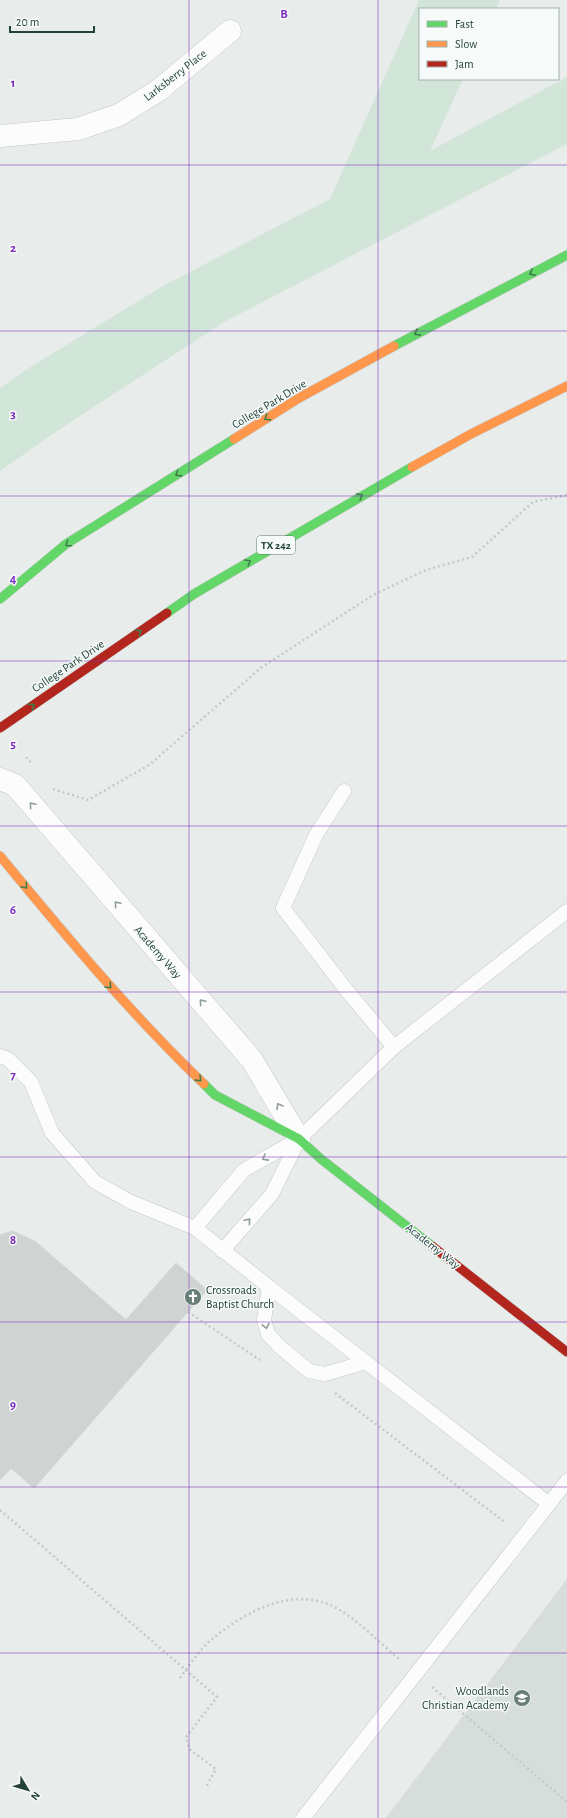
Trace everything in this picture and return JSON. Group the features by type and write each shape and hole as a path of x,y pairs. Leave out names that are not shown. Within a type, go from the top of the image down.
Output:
{"main road":[{"name":"College Park Drive","path":"0,599 66,544 299,398 416,334 567,255"},
{"name":"College Park Drive","path":"0,728 194,594 367,492 472,434 567,386"},
{"name":"Academy Way","path":"0,856 104,981 163,1045 210,1090 216,1095 299,1139 321,1159 567,1352"}],"street":[{"name":"Larksberry Place","path":"0,136 78,129 119,114 159,90 230,30"},
{"name":"Academy Way","path":"0,779 15,785 252,1060 299,1139"}],"lane":[{"path":"344,791 316,835 283,908 348,992 394,1047"},
{"path":"195,1228 244,1170 299,1139 394,1047 567,911"},
{"path":"0,1056 8,1059 31,1082 52,1133 95,1182 131,1202 195,1228 222,1251 549,1504"},
{"path":"222,1251 272,1194 299,1139"},
{"path":"269,1287 264,1320 268,1334 279,1346 309,1371 325,1374 366,1362"},
{"path":"304,1818 567,1481"}],"path":[{"path":"49,784 54,790 88,800 149,765 262,667 373,594 426,570 472,557 533,502 567,496"},
{"path":"26,757 35,768"},
{"path":"188,1312 261,1360"},
{"path":"331,1391 524,1536"},
{"path":"0,1510 217,1697 186,1737 189,1749 216,1769 206,1787"},
{"path":"180,1678 210,1641 260,1609 294,1599 311,1599 329,1604 343,1612 567,1802"}],"shaded area":[{"name":"Woodlands Christian Academy","path":"567,1579 567,1818 386,1818"}],"green space":[{"path":"419,0 500,0 496,8 419,8 419,80 463,80 430,151 567,77 567,144 224,322 57,431 0,471 0,388 32,366 163,286 330,199"}],"building":[{"path":"13,1231 36,1242 126,1320 176,1263 207,1290 34,1488 11,1468 0,1480 0,1235"}],"traffic: fast":[{"path":"394,346 567,255"},
{"path":"0,599 66,544 234,439"},
{"path":"167,613 194,594 412,467"},
{"path":"204,1084 215,1095 299,1139 321,1159 432,1246"}],"traffic: slow":[{"path":"234,439 299,398 394,346"},
{"path":"412,467 471,434 567,386"},
{"path":"0,856 124,1001 176,1057 204,1084"}],"traffic: jam":[{"path":"0,728 167,613"},
{"path":"432,1246 567,1352"}],"place":[{"name":"Crossroads Baptist Church","path":"193,1297"},
{"name":"Woodlands Christian Academy","path":"522,1698"}]}
